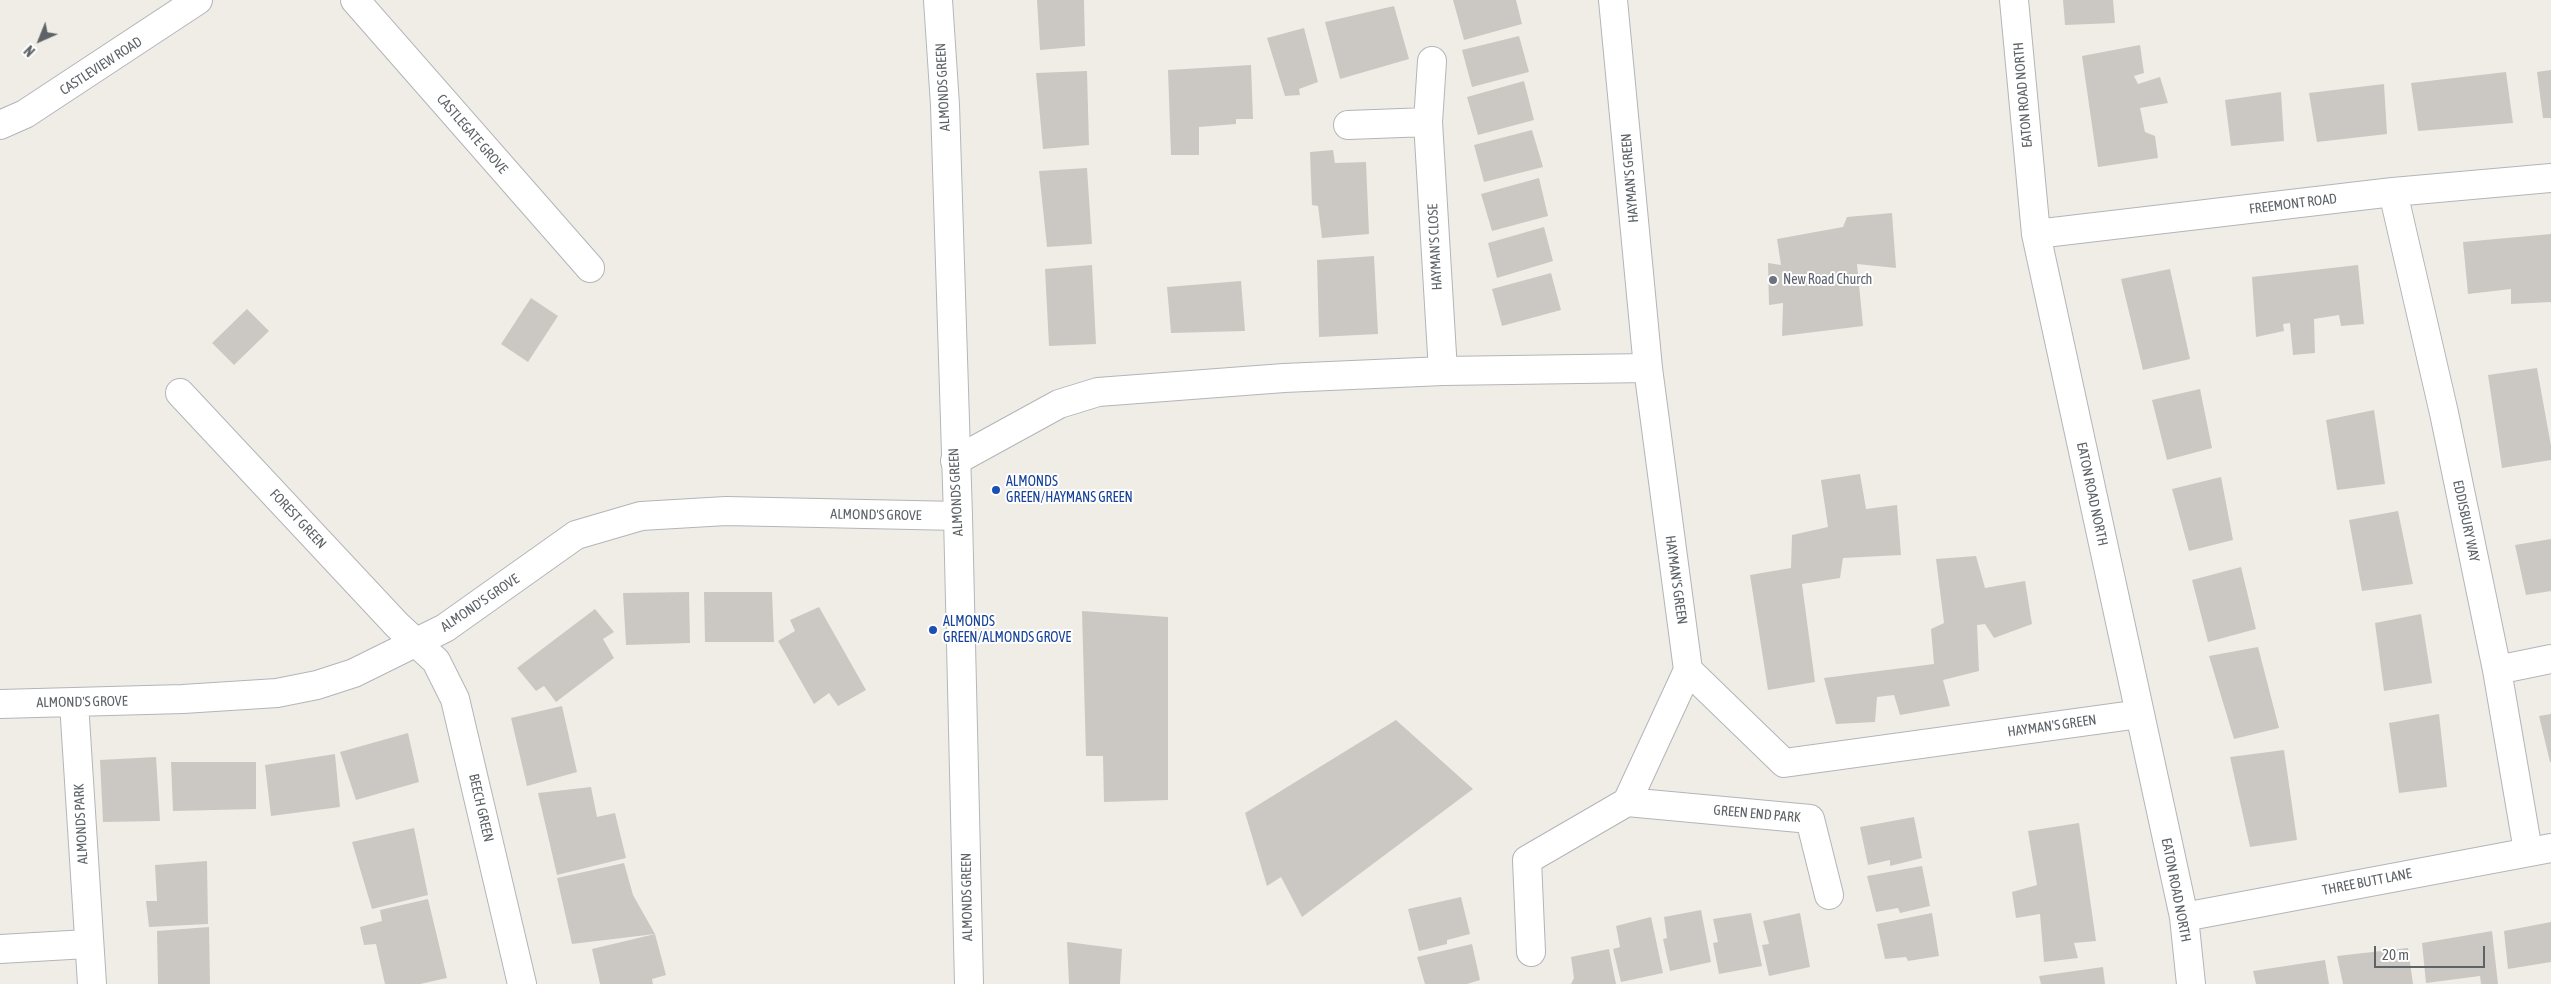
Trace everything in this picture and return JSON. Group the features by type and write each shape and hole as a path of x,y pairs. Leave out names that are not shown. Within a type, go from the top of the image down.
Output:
{"street":[{"name":"CASTLEVIEW ROAD","path":"0,125 25,114 198,0"},
{"name":"CASTLEGATE GROVE","path":"355,0 590,268"},
{"name":"ALMONDS GREEN","path":"938,0 945,115 954,461 958,516 969,984"},
{"name":"HAYMAN'S GREEN","path":"1613,0 1648,368 1688,670 1784,763 2140,714"},
{"name":"EATON ROAD NORTH","path":"2014,0 2036,234 2184,917 2191,984"},
{"name":"HAYMAN'S CLOSE","path":"1432,61 1428,122 1443,371"},
{"path":"1348,125 1428,122"},
{"name":"FREEMONT ROAD","path":"2036,234 2393,192 2551,178"},
{"name":"EDDISBURY WAY","path":"2393,192 2444,413 2498,670 2540,850"},
{"path":"954,461 1059,404 1098,392 1284,378 1443,371 1648,368"},
{"name":"FOREST GREEN","path":"180,394 397,625 418,643"},
{"name":"ALMOND'S GROVE","path":"0,704 74,703 277,693 317,685 354,673 418,643 481,603 576,535 641,516 726,511 958,516"},
{"name":"BEECH GREEN","path":"418,643 436,661 455,699 522,984"},
{"path":"2498,670 2551,659"},
{"path":"1531,952 1527,860 1627,802 1688,670"},
{"name":"ALMONDS PARK","path":"74,703 87,944 92,984"},
{"name":"GREEN END PARK","path":"1627,802 1810,819 1829,895"},
{"name":"THREE BUTT LANE","path":"2184,917 2540,850"},
{"path":"0,949 87,944"}],"building":[{"path":"1037,0 1084,0 1085,46 1040,50"},
{"path":"1453,0 1516,0 1522,24 1464,40"},
{"path":"2063,0 2113,0 2115,23 2065,25"},
{"path":"1394,6 1409,59 1340,79 1325,22"},
{"path":"1304,28 1318,82 1299,89 1300,95 1285,96 1267,38"},
{"path":"1519,36 1529,72 1472,87 1462,50"},
{"path":"2140,45 2144,73 2134,76 2138,84 2160,77 2168,103 2140,108 2145,132 2155,136 2158,158 2098,167 2082,56"},
{"path":"1251,65 1253,119 1236,119 1236,124 1199,127 1199,155 1171,155 1168,70"},
{"path":"2551,70 2551,118 2543,118 2537,72"},
{"path":"1087,71 1089,145 1043,149 1036,73"},
{"path":"2506,72 2513,123 2418,131 2411,83"},
{"path":"1524,81 1534,120 1478,135 1467,97"},
{"path":"2384,84 2387,134 2317,142 2309,93"},
{"path":"2281,92 2284,141 2231,146 2225,100"},
{"path":"1532,130 1543,167 1484,182 1474,145"},
{"path":"1333,150 1335,163 1366,162 1369,234 1322,238 1318,206 1312,205 1310,152"},
{"path":"1087,168 1092,244 1047,247 1039,171"},
{"path":"1539,178 1548,216 1492,231 1481,194"},
{"path":"1892,213 1896,268 1857,264 1863,326 1782,336 1783,303 1769,305 1768,263 1781,265 1777,239 1843,227 1847,217"},
{"path":"1544,227 1553,261 1497,278 1488,243"},
{"path":"2551,234 2551,302 2511,304 2511,289 2468,294 2463,242"},
{"path":"1374,256 1378,334 1319,337 1317,260"},
{"path":"1092,265 1096,344 1049,346 1045,269"},
{"path":"2358,265 2364,324 2341,326 2339,315 2314,319 2315,353 2293,355 2290,323 2283,324 2284,331 2256,337 2252,277"},
{"path":"2170,269 2190,359 2143,370 2121,279"},
{"path":"1551,273 1561,310 1502,326 1492,289"},
{"path":"1241,281 1245,331 1171,333 1167,287"},
{"path":"531,298 558,316 528,362 501,344"},
{"path":"247,309 269,331 234,365 212,343"},
{"path":"2537,368 2551,446 2551,460 2502,468 2488,375"},
{"path":"2200,389 2212,448 2167,460 2152,400"},
{"path":"2374,410 2385,484 2337,490 2326,420"},
{"path":"1860,474 1866,509 1897,505 1901,555 1843,558 1840,578 1802,584 1815,682 1768,690 1750,575 1791,568 1792,535 1828,527 1821,480"},
{"path":"2221,477 2233,540 2189,551 2172,489"},
{"path":"2398,511 2413,584 2362,591 2349,520"},
{"path":"2551,539 2551,591 2526,595 2515,545"},
{"path":"1976,556 1985,588 2025,581 2032,624 1994,638 1985,624 1977,625 1979,671 1943,680 1950,706 1900,715 1894,695 1877,697 1875,722 1836,724 1824,678 1934,664 1931,629 1944,623 1936,559"},
{"path":"2241,567 2256,629 2208,642 2192,580"},
{"path":"689,592 690,643 626,645 623,593"},
{"path":"704,592 772,592 774,642 705,642"},
{"path":"819,607 866,690 838,706 829,693 814,704 778,641 795,631 790,620"},
{"path":"595,609 614,632 603,639 614,658 556,702 544,686 536,691 517,668"},
{"path":"1082,611 1168,617 1168,800 1104,802 1103,756 1086,756"},
{"path":"2421,614 2432,683 2384,691 2375,623"},
{"path":"2258,647 2279,728 2234,739 2209,656"},
{"path":"562,706 577,772 527,786 511,718"},
{"path":"2439,714 2447,787 2399,793 2389,723"},
{"path":"2551,714 2551,762 2550,762 2539,716"},
{"path":"1396,720 1473,789 1302,917 1281,877 1267,886 1245,813"},
{"path":"408,733 419,782 356,800 340,752"},
{"path":"2284,750 2297,840 2250,847 2230,757"},
{"path":"335,754 340,807 271,816 265,765"},
{"path":"156,757 160,821 103,822 100,760"},
{"path":"171,762 256,762 256,809 173,811"},
{"path":"591,787 597,817 615,813 626,858 557,875 538,793"},
{"path":"1914,817 1922,858 1890,866 1890,860 1868,865 1860,827"},
{"path":"2079,823 2096,941 2074,943 2078,958 2044,962 2040,914 2016,918 2012,892 2037,885 2028,831"},
{"path":"414,828 428,895 372,909 352,842"},
{"path":"207,861 208,924 149,927 146,901 157,901 155,865"},
{"path":"624,863 633,895 655,934 572,944 557,878"},
{"path":"1922,866 1930,906 1900,913 1898,908 1876,912 1867,876"},
{"path":"1461,897 1470,934 1447,940 1447,944 1419,951 1408,909"},
{"path":"428,899 447,978 420,984 385,984 376,944 364,945 360,927 382,921 380,910"},
{"path":"1701,910 1711,962 1670,971 1663,939 1667,938 1664,917"},
{"path":"1751,913 1762,966 1719,974 1713,943 1718,942 1713,919"},
{"path":"1800,913 1810,967 1769,976 1762,945 1769,944 1763,921"},
{"path":"1932,913 1939,956 1908,961 1906,957 1885,959 1877,924"},
{"path":"1651,917 1663,973 1621,982 1613,949 1620,947 1616,926"},
{"path":"2551,922 2551,962 2508,969 2504,931"},
{"path":"209,927 210,984 158,984 157,931"},
{"path":"2492,931 2498,984 2481,984 2480,976 2426,983 2422,943"},
{"path":"655,934 666,975 652,979 653,984 600,984 592,949"},
{"path":"1067,942 1122,949 1120,984 1069,984"},
{"path":"1472,944 1480,980 1467,984 1425,984 1417,957"},
{"path":"2408,948 2413,984 2343,984 2337,956"},
{"path":"1609,949 1616,984 1571,984 1574,978 1571,957"},
{"path":"2325,960 2329,984 2256,984 2253,971"},
{"path":"2103,967 2105,984 2041,984 2039,976"}],"place":[{"name":"New Road Church","path":"1773,280"},
{"name":"ALMONDS GREEN/HAYMANS GREEN","path":"996,490"},
{"name":"ALMONDS GREEN/ALMONDS GROVE","path":"933,630"}]}
